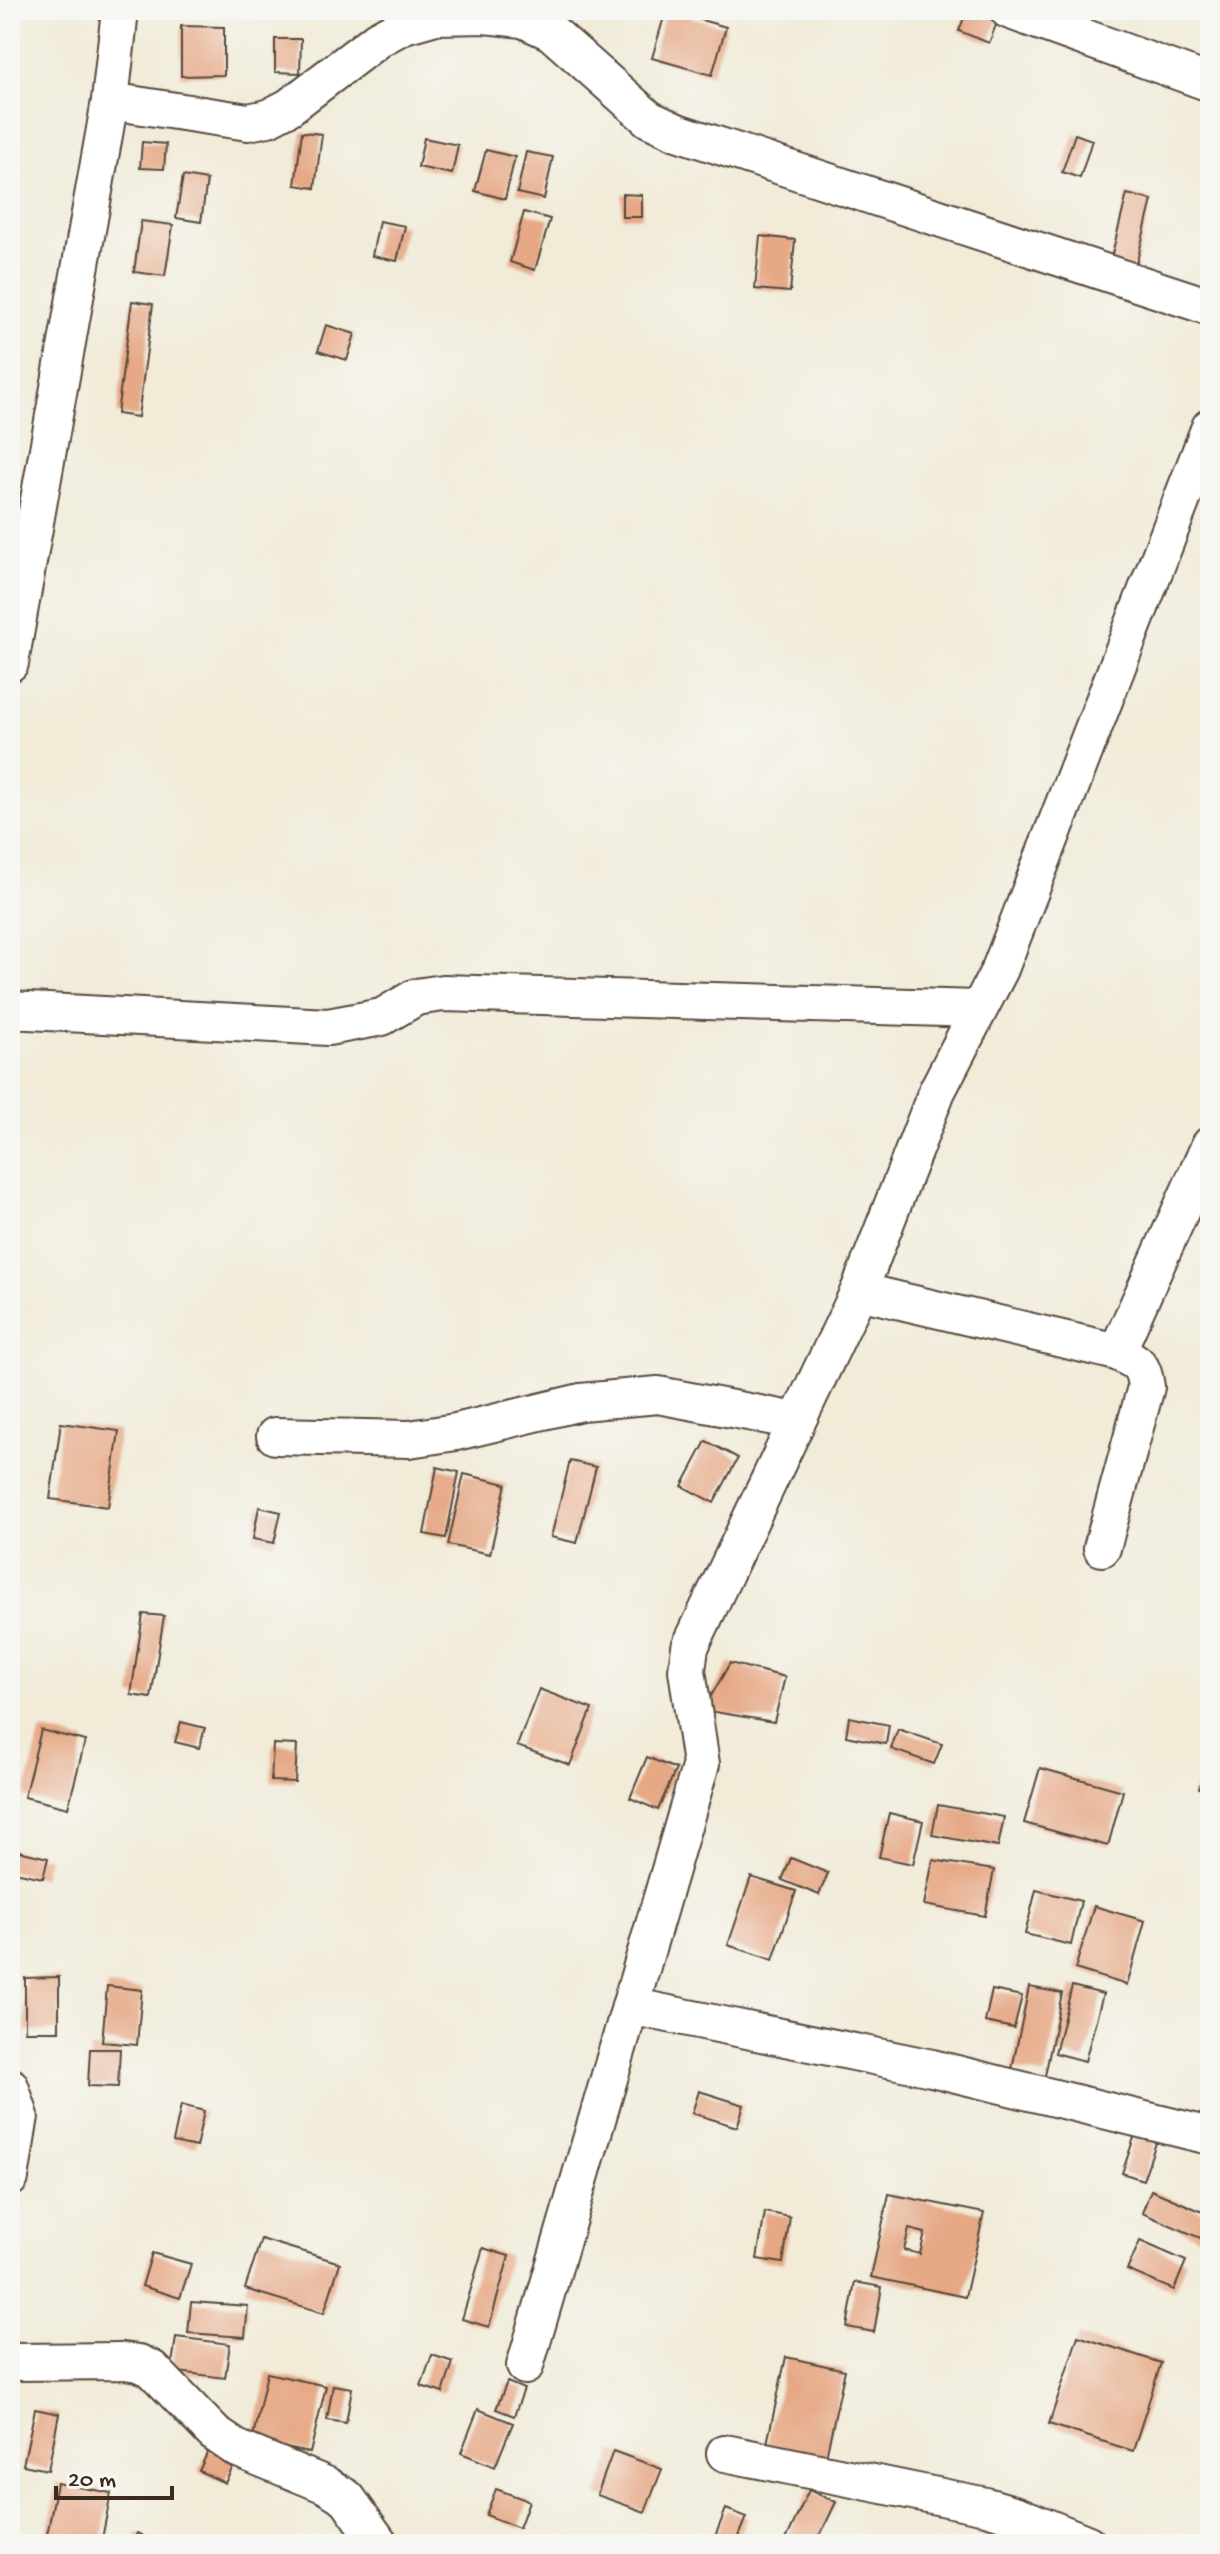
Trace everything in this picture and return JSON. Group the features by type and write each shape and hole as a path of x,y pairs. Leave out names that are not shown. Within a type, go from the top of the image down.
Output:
{"street":[{"path":"10,663 110,101 120,10"},
{"path":"1008,10 1210,83"},
{"path":"110,101 248,122 268,118 289,107 378,39 404,25 436,16 484,15 523,19 551,32 649,119 677,132 1210,307"},
{"path":"525,2366 701,1764 687,1670 690,1647 859,1291 937,1091 1000,969 1210,427"},
{"path":"10,1010 328,1027 382,1017 416,997 443,993 978,1009"},
{"path":"1117,1352 1210,1145"},
{"path":"859,1291 1117,1352 1140,1364 1146,1387 1102,1548"},
{"path":"275,1436 409,1439 456,1432 581,1402 658,1395 796,1421"},
{"path":"630,2006 932,2068 1210,2136"},
{"path":"10,2086 20,2116 10,2178"},
{"path":"10,2360 123,2361 152,2369 214,2433 236,2448 326,2485 347,2498 380,2544"},
{"path":"725,2453 986,2506 1088,2544"}],"building":[{"path":"666,10 726,27 712,75 652,58"},
{"path":"967,10 1001,12 989,43 959,31"},
{"path":"181,26 224,27 224,75 181,76"},
{"path":"275,39 301,39 300,73 275,72"},
{"path":"302,132 322,134 315,188 295,185"},
{"path":"1075,134 1092,140 1080,178 1062,172"},
{"path":"424,138 458,145 452,174 418,167"},
{"path":"142,142 166,144 164,169 140,168"},
{"path":"486,150 515,157 505,199 475,191"},
{"path":"526,152 553,157 544,199 517,193"},
{"path":"183,176 207,180 201,222 176,218"},
{"path":"622,194 642,195 642,217 622,217"},
{"path":"1127,194 1152,200 1135,269 1110,262"},
{"path":"524,212 550,219 535,270 510,262"},
{"path":"141,221 173,225 165,276 134,272"},
{"path":"379,221 405,226 397,261 372,256"},
{"path":"760,236 795,240 790,292 755,289"},
{"path":"132,301 153,304 138,417 117,414"},
{"path":"326,325 355,334 347,360 318,351"},
{"path":"61,1423 119,1431 108,1507 50,1499"},
{"path":"706,1441 738,1458 714,1503 682,1486"},
{"path":"570,1461 596,1467 577,1543 551,1537"},
{"path":"437,1467 459,1472 446,1538 424,1534"},
{"path":"464,1474 506,1484 490,1554 448,1545"},
{"path":"259,1507 281,1512 274,1543 253,1539"},
{"path":"143,1614 164,1616 151,1698 131,1695"},
{"path":"1210,1635 1210,1656 1204,1655"},
{"path":"730,1663 785,1677 774,1722 703,1710"},
{"path":"539,1689 592,1709 570,1765 517,1746"},
{"path":"849,1717 889,1725 886,1744 846,1736"},
{"path":"181,1722 205,1728 199,1748 175,1742"},
{"path":"898,1729 942,1744 934,1764 891,1749"},
{"path":"41,1730 85,1741 68,1808 24,1797"},
{"path":"273,1744 297,1745 295,1782 271,1781"},
{"path":"1210,1745 1210,1791 1199,1788"},
{"path":"647,1757 676,1769 658,1810 630,1798"},
{"path":"1040,1768 1123,1791 1108,1846 1024,1823"},
{"path":"938,1805 1004,1817 998,1847 932,1835"},
{"path":"889,1813 923,1821 913,1864 879,1857"},
{"path":"10,1849 48,1858 43,1878 10,1871"},
{"path":"791,1858 828,1873 819,1895 782,1880"},
{"path":"933,1860 994,1870 985,1916 924,1905"},
{"path":"751,1877 796,1891 773,1960 728,1945"},
{"path":"1036,1890 1081,1901 1071,1945 1025,1934"},
{"path":"1094,1906 1145,1921 1127,1985 1075,1969"},
{"path":"59,1977 59,2031 25,2031 25,1978"},
{"path":"107,1986 142,1990 137,2045 102,2042"},
{"path":"1072,1986 1103,1994 1085,2061 1055,2053"},
{"path":"1029,1987 1062,1993 1045,2076 1012,2069"},
{"path":"992,1990 1022,1996 1014,2028 985,2022"},
{"path":"90,2049 120,2049 118,2087 88,2086"},
{"path":"699,2091 744,2105 737,2127 692,2113"},
{"path":"181,2105 204,2111 196,2147 173,2142"},
{"path":"1137,2129 1158,2137 1143,2180 1122,2173"},
{"path":"1151,2190 1210,2215 1210,2228 1205,2240 1142,2213"},
{"path":"889,2194 984,2213 965,2297 871,2277","holes":["909,2229 925,2233 920,2254 904,2250"]},
{"path":"765,2212 790,2217 783,2263 757,2259"},
{"path":"261,2239 340,2263 324,2313 245,2289"},
{"path":"1140,2241 1186,2261 1174,2290 1127,2270"},
{"path":"483,2248 509,2256 489,2327 462,2319"},
{"path":"152,2253 191,2264 180,2298 142,2286"},
{"path":"855,2282 882,2287 874,2332 847,2327"},
{"path":"191,2302 248,2306 245,2337 188,2333"},
{"path":"1078,2336 1161,2363 1133,2451 1049,2424"},
{"path":"176,2337 230,2344 225,2378 171,2371"},
{"path":"432,2355 453,2362 443,2393 421,2386"},
{"path":"786,2357 845,2370 825,2461 766,2448"},
{"path":"267,2373 326,2386 310,2453 252,2441"},
{"path":"507,2382 524,2389 514,2416 496,2409"},
{"path":"333,2385 352,2388 346,2423 327,2420"},
{"path":"35,2409 59,2414 48,2470 23,2465"},
{"path":"478,2409 513,2423 495,2467 461,2453"},
{"path":"209,2449 236,2461 225,2483 199,2471"},
{"path":"613,2451 662,2469 645,2512 597,2495"},
{"path":"57,2483 111,2493 101,2544 46,2540"},
{"path":"496,2489 529,2501 519,2528 486,2515"},
{"path":"809,2490 836,2502 816,2544 784,2544"},
{"path":"726,2509 747,2517 736,2544 712,2544"},
{"path":"137,2533 157,2544 131,2544"}]}
